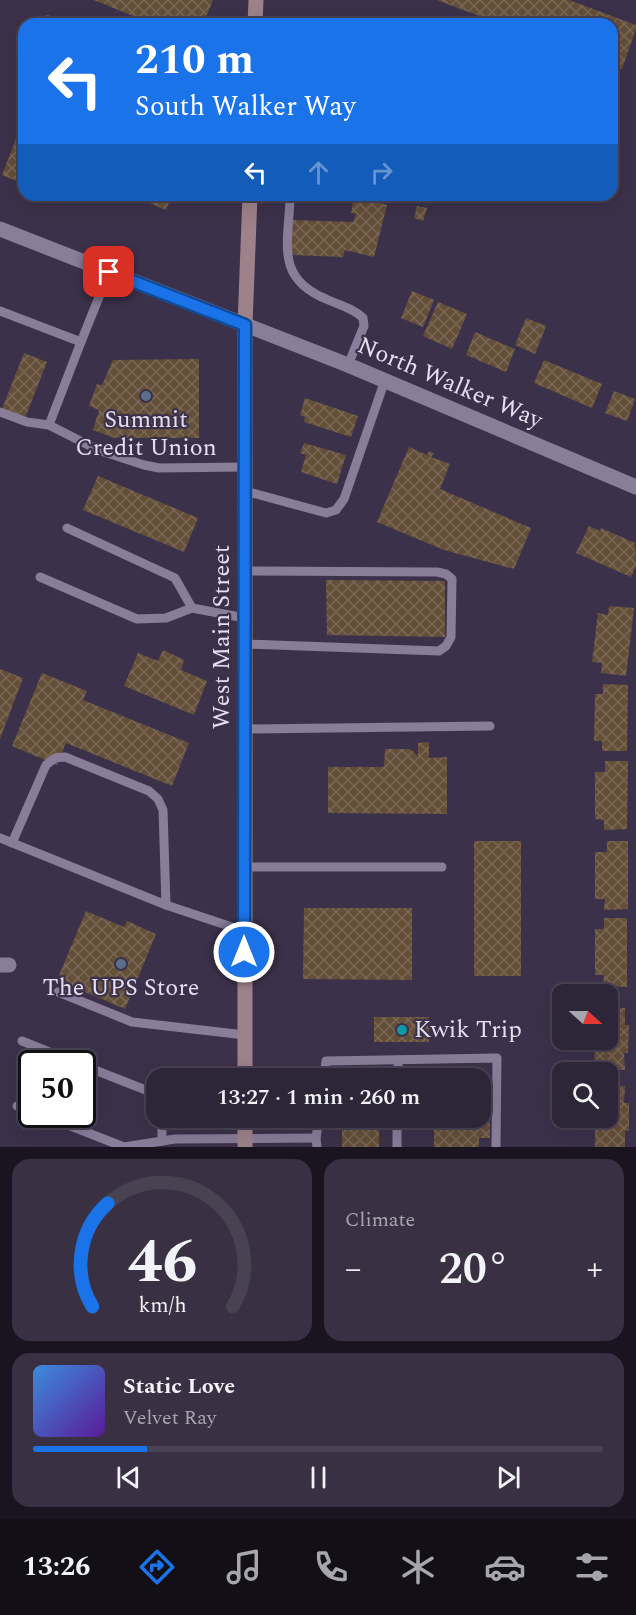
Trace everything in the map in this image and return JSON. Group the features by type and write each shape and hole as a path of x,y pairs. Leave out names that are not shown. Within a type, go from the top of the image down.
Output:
{"main road":[{"path":"255,18 256,0"},
{"name":"West Main Street","path":"244,1068 244,467 249,201"}],"street":[{"name":"North Walker Way","path":"0,229 385,380 636,487"}],"lane":[{"path":"290,201 287,258 290,270 308,289 357,312 363,318 364,326 348,365"},
{"path":"49,425 109,272"},
{"path":"0,311 81,342"},
{"path":"245,491 326,513 336,510 344,499 385,380"},
{"path":"0,412 27,422 49,425 98,450 144,465 159,468 244,467"},
{"path":"67,528 174,578 192,608"},
{"path":"245,571 437,572 446,574 452,579 451,638 439,651 245,645"},
{"path":"40,578 137,619 166,618 192,608 245,618"},
{"path":"245,729 490,726"},
{"path":"12,843 46,765 55,758 65,757 149,791 158,799 163,810 166,905"},
{"path":"0,838 166,905 244,931"},
{"path":"245,867 442,867"},
{"path":"58,992 132,1022 245,1035"},
{"path":"22,1041 45,1050"},
{"path":"325,1068 326,1061 497,1058 496,1147"},
{"path":"398,1060 398,1068"},
{"path":"96,1070 146,1090"},
{"path":"74,1128 124,1147 176,1139 244,1143 317,1142"},
{"path":"162,1128 162,1141"},
{"path":"397,1128 397,1147"}],"building":[{"path":"94,0 213,0 206,18 135,17"},
{"path":"437,0 569,0 617,18 484,18"},
{"path":"618,18 636,25 622,69 618,68"},
{"path":"18,134 18,182 2,175"},
{"path":"144,201 170,201 166,210"},
{"path":"353,201 370,201 387,205 374,257 345,250 343,257 291,255 292,220 353,222 356,214 351,213"},
{"path":"417,206 427,208 423,221 414,218"},
{"path":"412,291 434,300 423,327 401,318"},
{"path":"438,302 467,314 452,349 423,336"},
{"path":"526,318 546,326 535,354 515,345"},
{"path":"475,332 515,349 506,372 466,355"},
{"path":"24,353 47,362 25,418 2,409"},
{"name":"Summit Credit Union","path":"199,359 199,438 114,438 93,430 99,410 89,406 97,384 102,385 113,360"},
{"path":"544,360 602,384 592,408 534,383"},
{"path":"614,391 635,399 627,421 605,413"},
{"path":"305,398 358,416 351,437 304,422 305,417 300,415"},
{"path":"304,443 346,455 337,484 301,472 306,455 300,453"},
{"path":"409,447 427,455 429,451 434,453 431,457 450,464 440,489 531,528 514,569 444,550 377,522"},
{"path":"98,476 198,518 184,552 83,510"},
{"path":"589,526 600,531 601,528 635,543 636,566 631,577 576,553"},
{"path":"326,580 445,581 445,637 327,635"},
{"path":"609,606 634,608 626,676 601,673 602,663 592,662 598,613 608,615"},
{"path":"163,650 184,660 181,670 207,681 194,715 124,686 138,653 158,661"},
{"path":"0,669 23,678 0,739"},
{"path":"42,673 87,691 83,700 189,743 172,786 66,743 57,765 12,746"},
{"path":"603,684 628,685 627,751 602,751 602,741 594,741 595,694 603,694"},
{"path":"429,742 429,758 447,757 447,814 328,813 328,767 384,767 385,749 410,749 418,756 418,743"},
{"path":"605,761 628,761 627,829 604,830 604,820 595,819 595,772 605,772"},
{"path":"474,841 521,841 521,976 474,976"},
{"path":"607,841 628,841 628,909 604,910 605,899 595,899 595,852 607,852"},
{"path":"304,908 412,908 412,980 303,979"},
{"path":"86,911 124,927 127,921 156,934 125,1009 57,980"},
{"path":"604,918 627,918 627,987 618,987 618,984 603,984 604,975 595,975 595,929 604,929"},
{"path":"618,1008 625,1008 625,1025 629,1025 628,1053 624,1053 625,1070 618,1070 618,1062 594,1062 595,1050 618,1050"},
{"name":"Kwik Trip","path":"374,1017 429,1017 429,1042 374,1042"},
{"path":"618,1086 625,1086 624,1103 629,1103 629,1131 625,1130 625,1147 595,1147 595,1128 618,1128"},
{"path":"342,1128 379,1128 379,1147 342,1147"},
{"path":"431,1128 490,1128 490,1138 479,1138 479,1147 434,1147 434,1130"}],"place":[{"name":"Summit Credit Union","path":"146,396"},
{"name":"The UPS Store","path":"121,964"},
{"name":"Kwik Trip","path":"402,1030"}],"route":[{"path":"109,272 245,325 244,952"}]}
